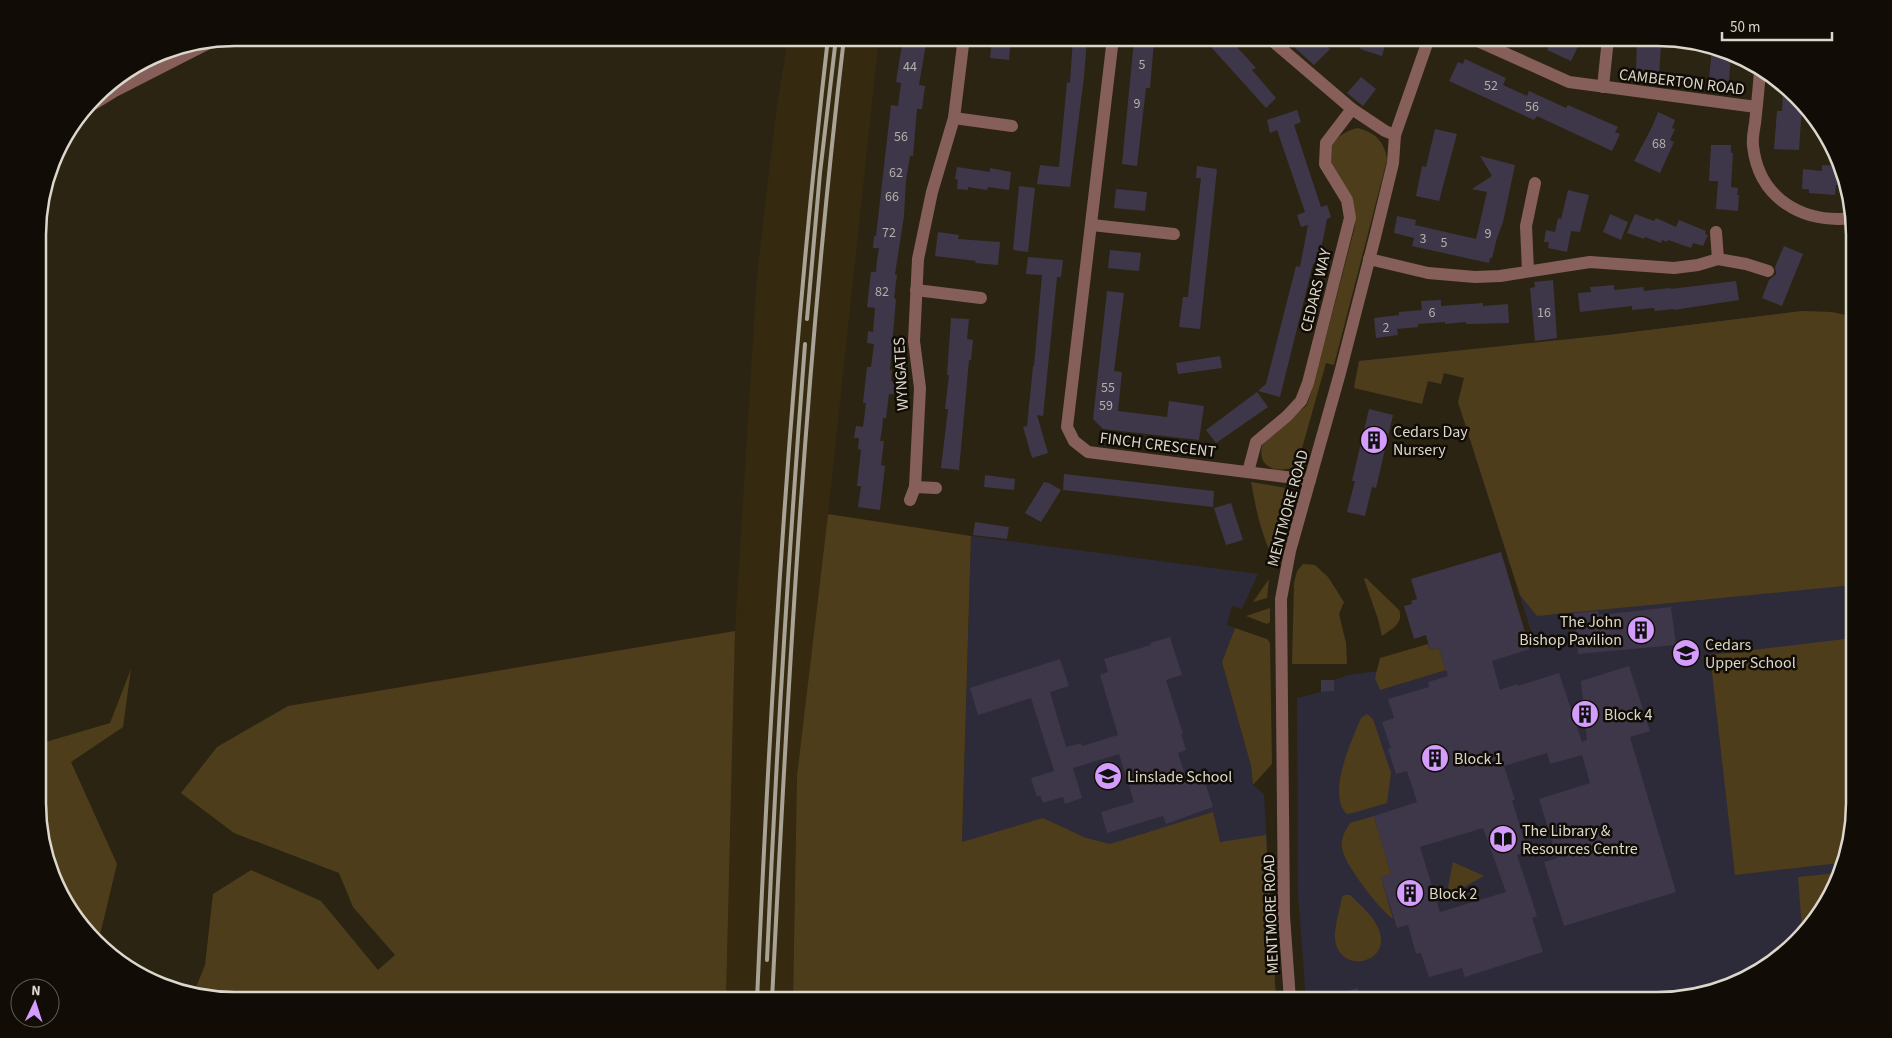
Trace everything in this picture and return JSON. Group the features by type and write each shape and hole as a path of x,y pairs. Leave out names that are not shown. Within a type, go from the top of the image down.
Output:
{"street":[{"name":"WYNGATES","path":"910,500 915,486 920,388 914,341 918,259 932,192 954,118 963,46"},
{"name":"FINCH CRESCENT","path":"1112,46 1067,427 1074,441 1088,452 1310,480"},
{"path":"1278,46 1352,109 1385,131 1395,135"},
{"name":"MENTMORE ROAD","path":"1289,992 1284,916 1281,599 1290,551 1370,258 1393,163 1395,135 1426,46"},
{"name":"CAMBERTON ROAD","path":"1489,46 1569,82 1756,107"},
{"name":"CAMBERTON ROAD","path":"1603,87 1607,46"},
{"path":"110,94 193,51"},
{"name":"CAMBERTON ROAD","path":"1759,76 1753,144 1756,166 1768,187 1783,201 1800,212 1826,219 1845,218"},
{"name":"CEDARS WAY","path":"1248,472 1256,442 1287,416 1301,401 1308,384 1350,218 1347,200 1325,164 1326,144 1352,109"},
{"path":"954,118 1012,126"},
{"path":"1528,271 1526,226 1535,183"},
{"path":"1092,225 1174,234"},
{"path":"1716,232 1718,260"},
{"path":"1370,258 1452,276 1500,276 1590,262 1674,268 1718,260 1746,264 1768,271"},
{"path":"916,290 981,298"},
{"path":"915,486 936,488"}],"shaded area":[{"path":"787,46 878,46 828,514 797,776 793,992 726,992 735,631 757,275 776,113"},
{"path":"1357,128 1369,132 1378,139 1384,148 1387,160 1334,365 1326,363 1297,466 1283,469 1270,468 1263,460 1261,453 1262,445 1307,405 1355,226 1352,201 1332,166 1329,149 1341,136"},
{"name":"Cedars Upper School","path":"1802,311 1832,312 1846,315 1846,803 1842,840 1836,863 1826,886 1807,918 1772,953 1729,977 1694,988 1657,992 1305,992 1298,893 1297,698 1334,691 1334,680 1348,675 1444,662 1492,660 1536,647 1458,402 1464,378 1444,373 1441,384 1428,381 1422,404 1354,388 1359,361 1608,335"},
{"path":"1802,311 1832,312 1846,315 1846,586 1537,616 1520,595 1458,402 1464,378 1444,373 1441,384 1428,381 1422,404 1354,388 1359,361 1608,335"},
{"path":"1251,482 1289,490 1273,558 1262,531"},
{"path":"828,514 971,536 962,842 1043,818 1086,838 1110,844 1213,812 1220,842 1266,835 1276,992 793,992 797,776"},
{"name":"Linslade School","path":"971,536 1258,574 1242,609 1232,606 1227,625 1235,628 1222,662 1251,766 1253,785 1264,794 1276,992 954,992 962,842"},
{"path":"1303,564 1315,565 1328,577 1344,602 1339,614 1346,643 1347,664 1292,664 1294,583 1297,571"},
{"path":"1366,578 1399,610 1400,619 1393,628 1382,636 1364,579"},
{"path":"1269,579 1267,598 1253,602"},
{"path":"1270,608 1270,622 1267,624 1246,616"},
{"path":"1235,628 1267,639 1270,643 1272,764 1253,785 1251,766 1222,662"},
{"path":"735,631 726,992 235,992 196,988 205,965 213,894 251,870 321,901 378,970 395,955 353,907 339,873 234,833 181,793 217,747 288,706"},
{"path":"1846,639 1846,803 1842,840 1836,863 1735,875 1710,655"},
{"path":"1428,644 1430,650 1439,648 1446,670 1380,690 1375,678 1380,658"},
{"path":"131,669 123,727 71,762 117,864 100,934 78,908 56,863 50,840 46,803 46,742 110,723"},
{"path":"1367,714 1373,719 1391,773 1387,803 1347,814 1341,805 1339,794 1340,781 1352,739 1361,718"},
{"path":"1374,816 1391,874 1381,877 1393,919 1379,906 1363,886 1344,855 1342,848 1343,837 1350,823"},
{"path":"1453,862 1484,876 1446,897"},
{"path":"1832,874 1814,908 1802,924 1798,877"},
{"path":"1350,895 1366,911 1374,920 1379,930 1381,942 1378,951 1372,957 1363,961 1345,958 1339,950 1335,939 1342,897"}],"building":[{"path":"902,46 926,46 919,85 925,86 922,109 917,109 913,156 910,156 906,180 904,216 895,274 897,275 894,298 896,299 890,370 892,370 891,381 895,382 894,394 889,394 886,418 883,418 880,441 884,441 881,465 885,466 880,510 858,507 861,486 857,486 861,450 858,449 859,438 854,438 856,426 863,427 866,403 863,403 867,367 871,367 874,344 867,343 868,331 873,332 875,308 867,307 871,272 876,272 879,248 873,248 891,105 898,106 901,83 896,82"},
{"path":"991,46 1010,46 1009,60 990,58"},
{"path":"1072,46 1086,46 1070,187 1037,184 1040,165 1059,167 1067,82 1070,83"},
{"path":"1133,46 1154,46 1150,88 1146,88 1137,166 1122,164"},
{"path":"1210,46 1236,46 1256,68 1252,70 1276,98 1266,108"},
{"path":"1293,46 1327,46 1330,49 1314,65"},
{"path":"1361,46 1385,46 1382,56 1360,49"},
{"path":"1549,46 1578,46 1571,61 1547,50"},
{"path":"1637,46 1661,46 1659,76 1636,74"},
{"path":"1711,54 1730,62 1729,81 1709,80"},
{"path":"1465,59 1506,78 1503,85 1527,96 1529,91 1566,108 1568,105 1618,127 1615,132 1620,134 1612,151 1537,116 1534,120 1449,81 1458,62 1463,64"},
{"path":"1361,77 1376,89 1363,106 1347,93"},
{"path":"1783,95 1802,114 1799,150 1774,149 1777,111 1782,111"},
{"path":"1297,110 1301,122 1294,125 1321,207 1327,205 1331,217 1327,219 1318,265 1313,264 1280,397 1258,391 1266,384 1296,266 1300,267 1308,225 1301,227 1297,215 1305,212 1277,130 1270,133 1267,120"},
{"path":"1658,112 1675,120 1672,128 1675,129 1670,140 1674,142 1660,173 1634,161"},
{"path":"1435,129 1457,134 1439,201 1416,196 1422,166 1426,167"},
{"path":"1711,145 1731,145 1731,153 1733,153 1731,187 1738,188 1738,211 1716,209 1718,181 1709,181"},
{"path":"1480,156 1515,165 1503,222 1489,263 1412,246 1414,238 1394,233 1397,216 1416,220 1415,225 1476,239 1487,192 1472,189 1492,176"},
{"path":"1822,165 1832,166 1839,185 1836,185 1835,195 1809,193 1809,189 1802,189 1803,169 1822,171"},
{"path":"1197,166 1217,169 1200,329 1179,327 1183,297 1188,297 1201,178 1196,178"},
{"path":"957,167 990,172 990,168 1011,172 1009,190 988,187 987,190 968,187 968,190 957,189 958,180 955,179"},
{"path":"1019,186 1035,188 1028,252 1013,250"},
{"path":"1116,189 1147,192 1145,211 1114,208"},
{"path":"1568,190 1589,195 1580,232 1571,231 1567,252 1548,248 1549,242 1544,242 1546,230 1555,232 1558,218 1561,219"},
{"path":"1610,214 1628,222 1621,240 1603,232"},
{"path":"1635,214 1654,221 1656,218 1676,227 1679,220 1706,231 1705,234 1708,235 1703,246 1693,243 1691,248 1668,240 1667,242 1662,240 1661,243 1645,237 1644,239 1627,233"},
{"path":"938,232 959,235 958,239 1000,242 998,265 935,256"},
{"path":"1784,246 1803,254 1782,306 1762,298 1769,280 1776,274 1775,267"},
{"path":"1110,250 1141,253 1139,271 1108,268"},
{"path":"1028,257 1063,260 1061,277 1057,277 1043,416 1037,415 1048,453 1032,458 1023,427 1027,426 1042,275 1026,274"},
{"path":"1553,280 1557,338 1535,341 1530,288 1535,287 1534,282"},
{"path":"1736,281 1739,300 1674,310 1655,311 1654,308 1632,310 1632,306 1580,312 1578,293 1591,292 1590,287 1614,285 1614,290 1643,287 1644,291"},
{"path":"1107,291 1124,293 1114,371 1122,372 1118,411 1167,417 1169,401 1204,406 1199,440 1103,429 1093,419"},
{"path":"1441,300 1441,306 1483,303 1483,306 1508,304 1509,323 1466,324 1466,322 1445,324 1445,322 1418,324 1418,327 1397,329 1398,335 1376,338 1374,318 1399,315 1399,312 1422,310 1421,301"},
{"path":"951,318 969,319 967,339 973,340 971,360 969,360 959,470 941,468 948,409 945,409 949,375 947,375"},
{"path":"1220,356 1222,368 1178,374 1176,363"},
{"path":"1257,392 1268,407 1216,443 1206,430"},
{"name":"Cedars Day Nursery","path":"1369,409 1393,415 1376,488 1372,487 1365,516 1347,512 1355,481 1352,481"},
{"path":"1064,474 1214,491 1213,507 1063,490"},
{"path":"985,475 1015,479 1014,490 984,487"},
{"path":"1044,482 1061,490 1041,522 1025,513"},
{"path":"1231,503 1243,540 1226,545 1214,508"},
{"path":"975,522 1009,527 1007,539 973,535"},
{"path":"1501,552 1530,649 1492,661 1500,690 1559,673 1582,742 1587,740 1581,681 1629,666 1650,731 1630,737 1676,892 1564,926 1544,862 1557,858 1539,799 1590,783 1582,755 1550,764 1547,753 1504,766 1528,852 1517,855 1537,916 1532,918 1543,952 1465,977 1462,968 1429,977 1421,953 1416,954 1408,925 1397,928 1381,877 1391,874 1374,816 1417,802 1407,771 1396,774 1388,749 1391,748 1382,722 1394,718 1388,699 1429,687 1428,682 1448,676 1439,648 1430,650 1426,635 1414,639 1404,606 1412,604 1411,601 1417,599 1411,579","holes":["1483,828 1506,892 1440,912 1420,847"]},
{"name":"The John Bishop Pavilion","path":"1671,607 1676,645 1578,654 1574,613 1598,611 1599,615"},
{"path":"1170,637 1182,675 1166,680 1183,734 1181,734 1186,750 1178,753 1186,778 1202,773 1213,807 1166,824 1163,816 1107,833 1101,812 1134,802 1119,754 1073,768 1082,798 1065,804 1063,797 1043,803 1040,795 1037,797 1031,778 1054,771 1031,698 978,715 970,688 1060,659 1069,686 1050,692 1066,747 1081,743 1082,746 1118,735 1100,675 1108,672 1104,659 1151,645 1150,643"},
{"path":"1321,680 1334,680 1334,691 1321,692"},
{"path":"1358,988 1359,992 1344,992"}],"railway":[{"path":"757,992 784,519 803,278 827,46"},
{"path":"807,319 820,173 835,46"},
{"path":"772,992 800,518 819,278 843,46"},
{"path":"767,960 783,652 805,344"}],"place":[{"name":"Cedars Day Nursery","path":"1374,440"},
{"name":"The John Bishop Pavilion","path":"1641,630"},
{"name":"Cedars Upper School","path":"1686,653"},
{"name":"Block 4","path":"1585,714"},
{"name":"Block 1","path":"1435,758"},
{"name":"Linslade School","path":"1108,776"},
{"name":"The Library & Resources Centre","path":"1503,839"},
{"name":"Block 2","path":"1410,893"}]}
